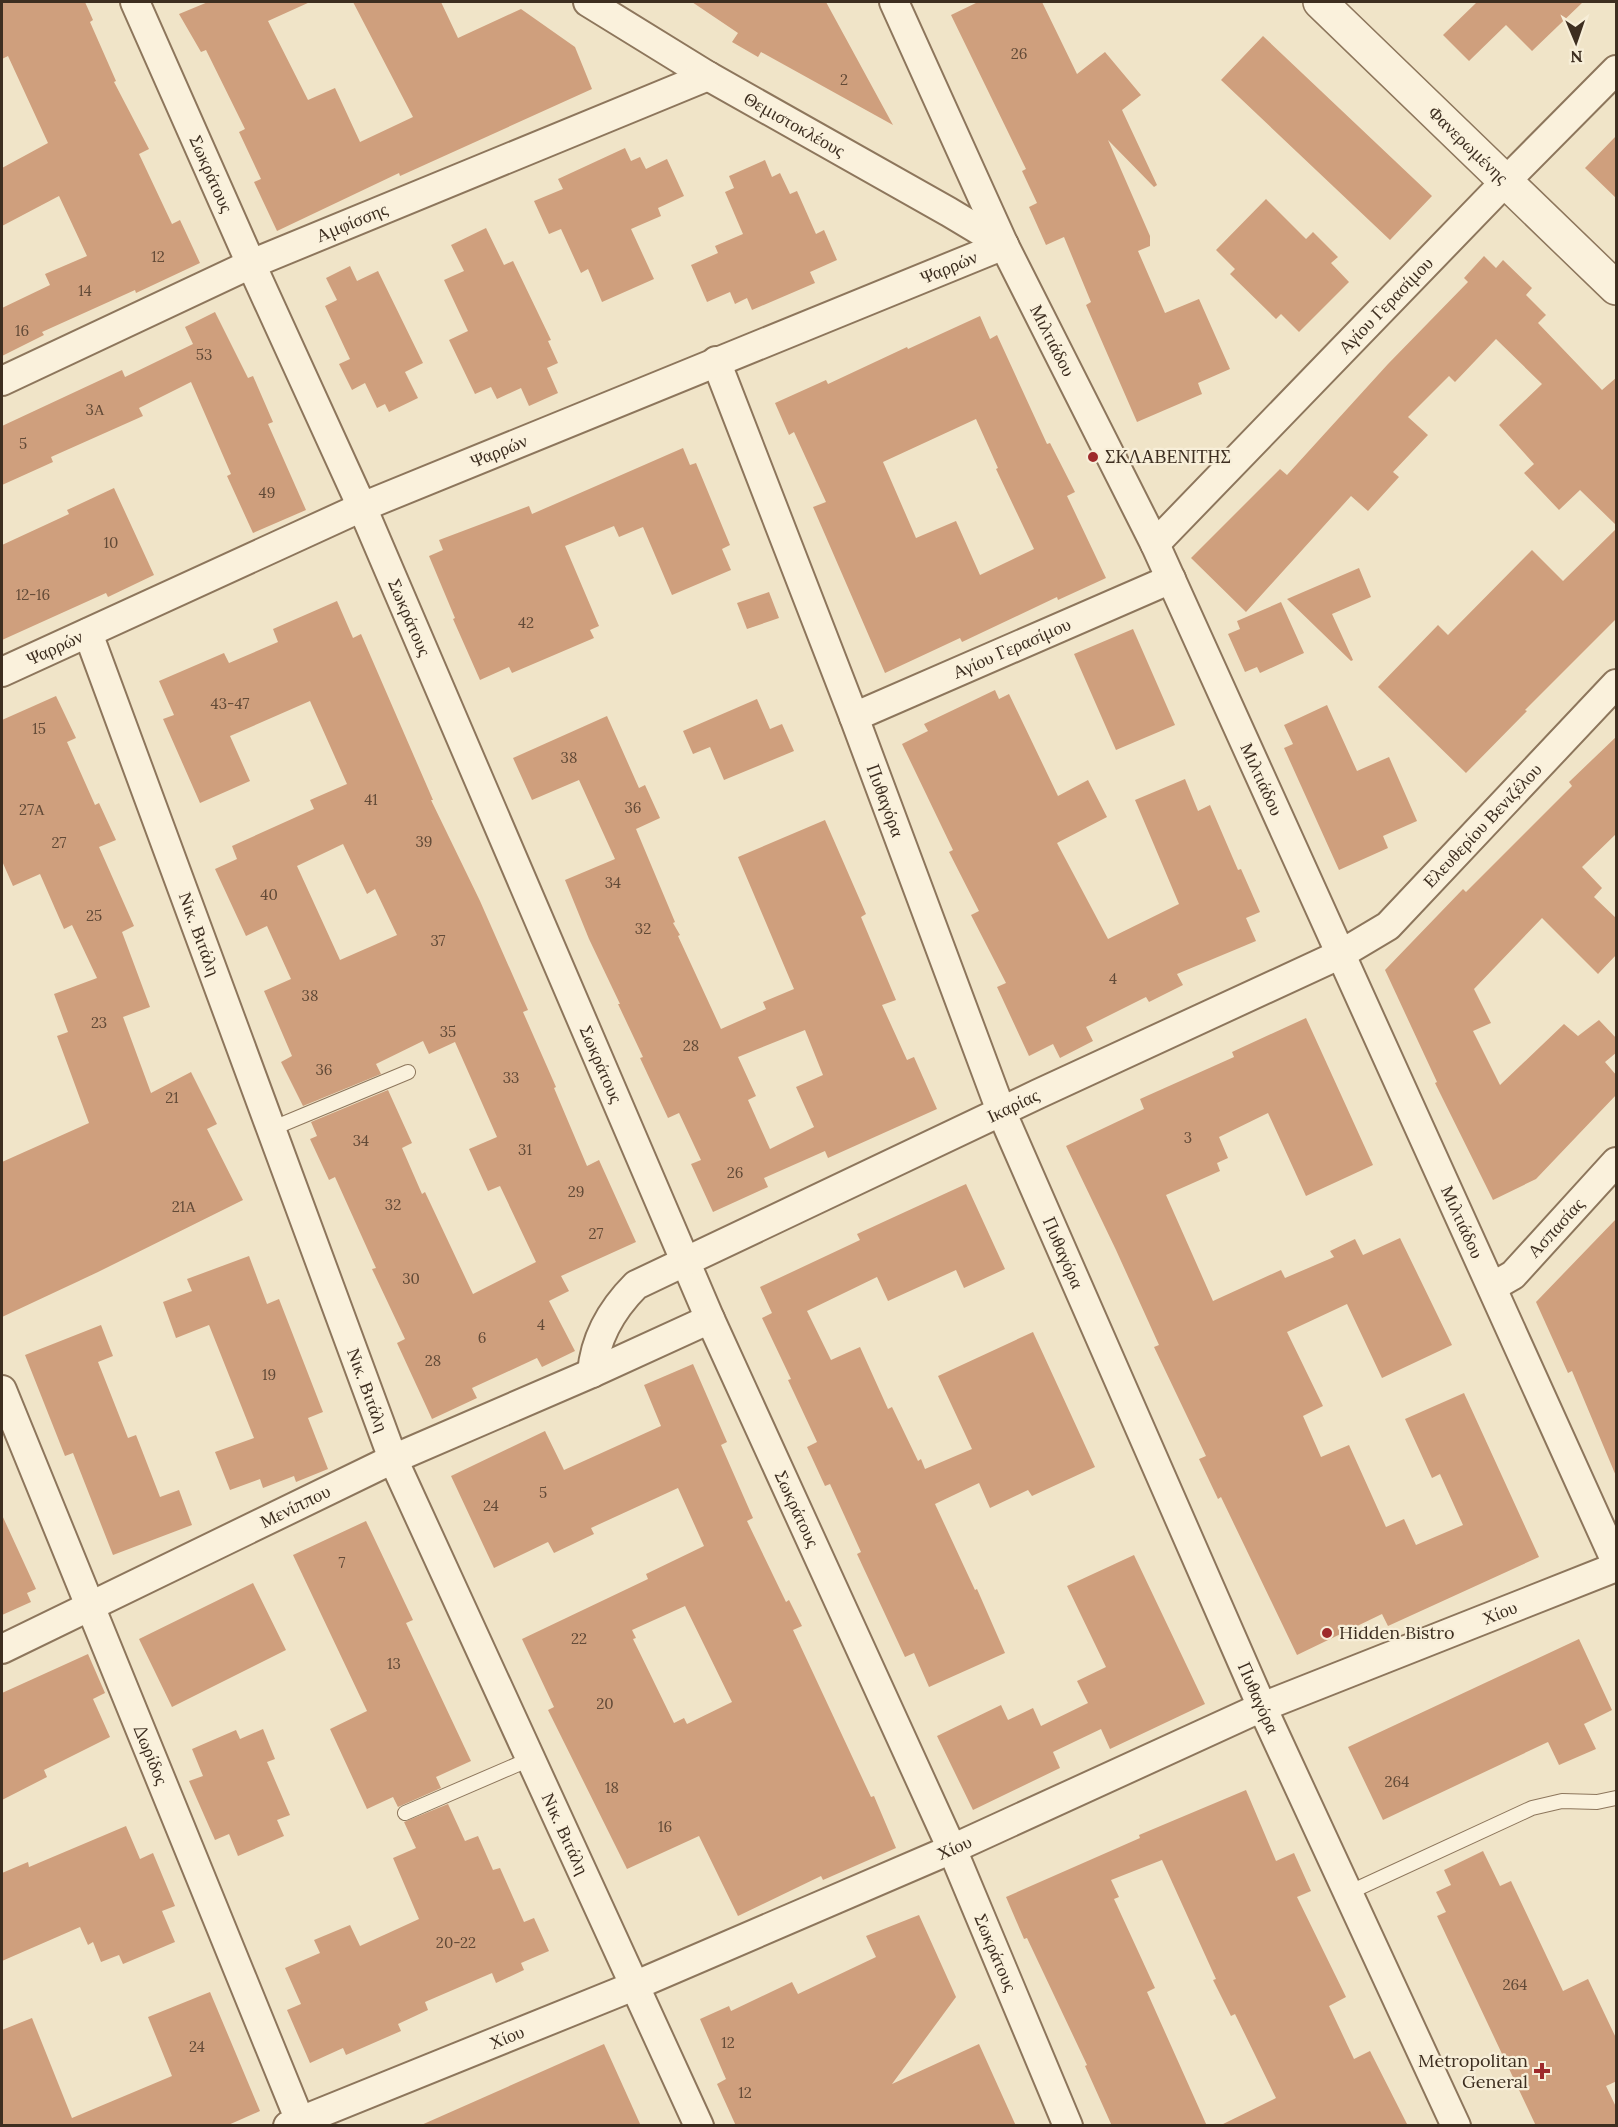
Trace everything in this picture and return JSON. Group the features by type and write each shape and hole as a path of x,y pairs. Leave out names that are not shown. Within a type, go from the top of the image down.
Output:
{"street":[{"name":"Σωκράτους","path":"135,2 362,507 710,1319 952,1849 1068,2126"},
{"name":"Θεμιστοκλέους","path":"588,2 708,76 1004,245"},
{"name":"Μιλτιάδου","path":"894,2 1004,245 1155,544 1617,1564"},
{"name":"Φανερωμένης","path":"1320,2 1617,288"},
{"name":"Αγίου Γερασίμου","path":"1155,544 1505,182 1617,70"},
{"name":"Αμφίσσης","path":"2,381 251,264 708,76"},
{"name":"Ψαρρών","path":"2,672 362,507 1004,245"},
{"name":"Πυθαγόρα","path":"716,362 854,717 1001,1111 1262,1707 1456,2126"},
{"name":"Αγίου Γερασίμου","path":"854,717 1171,579"},
{"name":"Νικ. Βιτάλη","path":"88,633 393,1459 699,2126"},
{"name":"Ελευθερίου Βενιζέλου","path":"1341,954 1389,926 1617,684"},
{"name":"Ικαρίας","path":"685,1260 1341,954"},
{"name":"Ασπασίας","path":"1492,1287 1513,1275 1617,1162"},
{"path":"592,1373 594,1354 617,1304 636,1285 685,1260"},
{"name":"Μενίππου","path":"2,1649 393,1459 710,1319"},
{"name":"Δωρίδος","path":"2,1390 294,2123"},
{"name":"Χίου","path":"294,2123 634,1986 952,1849 1262,1707 1617,1564"}],"lane":[{"path":"271,1129 408,1072"},
{"path":"405,1813 530,1759"},
{"path":"1348,1893 1532,1808 1562,1802 1597,1802 1617,1798"}],"building":[{"path":"2,2 85,2 93,20 90,22 116,81 114,82 149,149 139,154 172,224 180,220 200,263 136,293 135,290 42,332 44,335 2,356 2,308 50,285 45,274 87,256 59,196 2,226 2,168 48,143 8,56 2,59"},
{"path":"208,2 310,2 268,21 308,100 335,88 360,142 413,117 353,2 441,2 458,38 521,9 575,47 592,89 400,176 399,173 277,231 254,182 261,179 239,132 245,129 206,50 201,52 179,14"},
{"path":"692,2 826,2 893,125 761,52 758,57 732,42 738,33"},
{"path":"978,2 1042,2 1077,74 1105,52 1141,95 1122,110 1157,185 1154,187 1108,140 1150,236 1150,246 1138,251 1165,313 1199,299 1230,369 1198,383 1202,394 1137,422 1086,305 1091,302 1064,237 1046,245 1029,207 1037,203 1022,171 1026,169 951,15"},
{"path":"1477,2 1583,2 1532,51 1506,25 1469,61 1443,35"},
{"path":"1263,36 1432,196 1390,240 1221,80"},
{"path":"1617,135 1617,199 1585,168"},
{"path":"625,148 631,161 640,157 646,169 667,159 684,196 658,208 661,216 631,229 654,279 602,302 588,269 581,273 561,229 549,234 534,201 563,189 558,179"},
{"path":"765,160 772,177 780,173 790,194 797,191 816,234 824,230 837,260 810,272 815,283 752,310 747,298 735,304 730,292 707,302 691,265 718,253 715,246 743,234 725,192 734,188 729,176"},
{"path":"1266,199 1306,239 1313,232 1338,257 1331,263 1349,282 1299,332 1281,314 1276,319 1230,274 1235,269 1216,250"},
{"path":"486,228 504,265 513,261 551,340 548,341 558,363 547,368 558,393 529,406 521,388 497,399 491,387 475,394 449,340 468,331 444,280 464,271 451,245"},
{"path":"1484,256 1496,268 1503,260 1532,288 1526,295 1546,315 1538,323 1602,390 1617,377 1617,526 1580,490 1559,510 1524,473 1534,464 1499,425 1542,384 1496,339 1455,382 1449,376 1408,417 1428,435 1393,472 1399,477 1368,511 1351,496 1246,612 1191,558 1280,469 1287,475 1388,364 1468,282 1464,278"},
{"path":"350,266 357,281 378,271 423,363 405,372 418,398 389,412 385,404 377,408 365,383 352,390 339,364 350,359 325,306 337,300 326,278"},
{"path":"215,312 248,378 253,376 273,422 268,424 306,510 253,533 227,476 231,474 191,382 139,408 143,416 51,457 53,462 2,485 2,426 122,370 125,377 193,344 185,327"},
{"path":"980,316 990,339 997,335 1047,444 1050,443 1075,492 1067,496 1106,578 1058,600 1057,597 962,642 960,638 885,673 813,507 826,502 794,432 789,435 775,403 826,380 828,384 907,347 908,349","holes":["976,419 998,468 996,469 1034,549 980,575 956,521 916,538 883,462"]},
{"path":"683,448 690,465 696,463 730,545 722,549 731,570 672,595 643,527 619,537 614,526 565,546 599,626 590,630 594,638 512,673 509,667 480,680 429,556 443,550 439,540 529,506 532,514"},
{"path":"114,488 154,575 108,597 106,593 2,640 2,545 69,514 67,510"},
{"path":"1617,528 1617,618 1466,773 1378,687 1438,625 1448,635 1532,550 1563,581"},
{"path":"1359,568 1371,597 1332,614 1353,660 1351,661 1287,599"},
{"path":"769,592 779,618 747,629 737,603"},
{"path":"337,601 353,638 361,634 433,800 431,800 480,901 528,1010 523,1012 587,1166 599,1160 636,1242 561,1276 569,1291 549,1301 575,1351 542,1367 537,1358 472,1388 477,1398 432,1419 397,1343 405,1339 372,1269 376,1268 335,1177 329,1180 310,1139 317,1136 311,1122 388,1090 412,1143 402,1148 422,1194 425,1192 473,1294 536,1262 500,1186 488,1191 469,1149 497,1137 455,1042 429,1054 423,1041 376,1064 381,1074 303,1106 281,1062 292,1056 264,991 291,979 267,926 246,936 215,869 237,859 232,846 314,809 310,800 347,784 310,701 230,736 250,781 200,803 163,719 174,715 159,681 224,653 229,663 278,642 273,629","holes":["343,844 367,894 375,889 397,935 340,960 297,866"]},
{"path":"1281,602 1304,653 1260,673 1257,667 1245,672 1228,634 1240,629 1237,621"},
{"path":"1133,629 1175,725 1116,750 1074,654"},
{"path":"995,690 999,699 1009,694 1058,796 1088,780 1107,817 1057,843 1108,939 1179,904 1135,800 1185,779 1198,811 1210,805 1238,870 1241,869 1260,912 1246,918 1256,941 1177,974 1183,985 1149,1002 1146,997 1086,1027 1093,1041 1060,1058 1053,1044 1029,1056 997,987 1006,983 971,915 979,911 949,852 953,850 902,744 928,731 924,724"},
{"path":"56,696 76,738 67,742 95,805 99,803 116,840 99,847 134,926 122,932 150,1007 123,1017 151,1093 191,1072 217,1124 207,1129 243,1200 2,1317 2,1162 89,1123 57,1036 68,1032 54,994 97,978 72,925 64,929 40,874 13,886 2,861 2,720"},
{"path":"757,699 770,729 782,724 794,751 724,780 710,747 693,754 683,731"},
{"path":"1327,705 1357,771 1389,757 1417,821 1383,836 1388,848 1339,870 1284,748 1293,744 1284,725"},
{"path":"607,716 639,788 645,785 660,818 636,829 675,922 673,923 680,935 678,936 721,1029 766,1009 763,1002 794,989 738,857 825,820 866,914 861,917 896,1000 882,1005 907,1060 914,1057 937,1109 828,1158 825,1151 764,1178 768,1187 713,1212 691,1164 701,1160 679,1113 668,1118 640,1058 643,1057 589,939 565,880 615,859 579,780 532,800 513,758","holes":["805,1030 823,1075 796,1087 814,1127 770,1149 748,1100 756,1096 738,1057"]},
{"path":"1617,736 1617,833 1582,867 1602,888 1594,897 1617,919 1617,954 1598,974 1542,918 1474,989 1491,1023 1473,1031 1500,1085 1564,1024 1578,1036 1599,1020 1617,1039 1617,1052 1605,1062 1617,1076 1617,1094 1536,1179 1493,1200 1435,1083 1437,1082 1385,970 1463,889 1466,892 1572,786 1569,782"},
{"path":"1306,1018 1373,1165 1306,1196 1268,1113 1219,1137 1228,1158 1217,1163 1220,1171 1166,1195 1213,1301 1281,1270 1285,1278 1334,1257 1330,1251 1355,1239 1363,1255 1400,1238 1452,1345 1382,1378 1347,1304 1287,1332 1323,1406 1303,1416 1321,1457 1349,1445 1386,1527 1404,1519 1416,1545 1463,1525 1440,1474 1432,1478 1405,1419 1464,1393 1539,1557 1388,1626 1382,1614 1297,1655 1221,1497 1218,1499 1199,1459 1206,1456 1154,1347 1159,1345 1066,1146 1144,1109 1140,1099 1234,1057 1232,1052"},
{"path":"966,1184 1005,1269 964,1288 956,1270 888,1301 877,1277 807,1311 831,1360 860,1347 888,1409 892,1407 918,1461 921,1459 925,1469 972,1449 938,1376 1033,1332 1095,1467 1032,1496 1028,1490 990,1508 979,1483 935,1504 975,1590 977,1589 1005,1653 929,1687 914,1653 905,1657 857,1554 861,1552 830,1484 825,1486 807,1447 817,1442 762,1318 772,1313 760,1287 860,1240 857,1234"},
{"path":"1617,1218 1616,1476 1572,1371 1568,1373 1536,1302"},
{"path":"249,1256 267,1304 279,1299 323,1412 308,1418 328,1469 296,1482 294,1476 263,1488 260,1479 230,1490 215,1452 254,1438 209,1325 176,1338 163,1302 192,1291 187,1279"},
{"path":"101,1325 113,1356 98,1362 128,1438 136,1435 160,1497 179,1490 192,1525 113,1555 73,1453 65,1456 25,1355"},
{"path":"693,1364 727,1442 721,1445 753,1518 747,1521 786,1602 789,1600 802,1626 793,1630 871,1797 874,1796 896,1848 823,1880 821,1876 738,1916 699,1836 627,1869 548,1710 554,1707 522,1639 648,1579 646,1574 704,1546 678,1488 591,1528 594,1534 554,1553 548,1542 494,1568 451,1476 545,1431 564,1470 661,1426 644,1385","holes":["685,1606 732,1702 687,1724 684,1718 674,1723 633,1639 636,1638 632,1630"]},
{"path":"2,1515 36,1589 27,1593 31,1602 2,1615"},
{"path":"366,1521 413,1620 406,1623 471,1761 436,1777 441,1788 398,1807 393,1797 367,1809 330,1729 367,1711 293,1555"},
{"path":"1134,1555 1205,1704 1110,1749 1101,1729 1053,1752 1060,1768 973,1810 937,1736 1001,1705 1008,1720 1033,1708 1041,1726 1088,1703 1077,1681 1106,1667 1067,1586"},
{"path":"253,1583 286,1650 172,1707 139,1639"},
{"path":"1579,1639 1612,1710 1584,1724 1596,1749 1559,1765 1548,1742 1383,1820 1348,1747"},
{"path":"88,1654 105,1693 93,1699 110,1737 44,1770 47,1777 2,1800 2,1693"},
{"path":"263,1729 275,1759 267,1762 290,1815 277,1820 284,1836 238,1856 229,1834 215,1840 189,1781 203,1776 192,1749 236,1730 240,1739"},
{"path":"1246,1790 1276,1861 1294,1853 1311,1891 1297,1897 1346,1997 1329,2006 1354,2059 1370,2051 1408,2126 1219,2126 1276,2098 1235,2014 1231,2016 1213,1980 1216,1979 1162,1860 1111,1880 1119,1897 1114,1899 1155,1988 1147,1992 1207,2126 1112,2126 1085,2066 1087,2065 1027,1938 1024,1939 1006,1897 1140,1838 1139,1835"},
{"path":"448,1804 465,1841 478,1836 493,1870 500,1868 524,1922 534,1918 549,1951 521,1963 524,1970 496,1983 492,1973 425,2002 428,2010 398,2024 401,2031 346,2055 343,2048 310,2063 287,2010 301,2004 285,1968 320,1953 314,1940 350,1925 360,1946 419,1919 393,1858 416,1848 404,1822"},
{"path":"126,1826 140,1859 153,1853 175,1906 162,1911 175,1942 123,1964 119,1955 101,1962 93,1942 88,1945 80,1927 2,1961 2,1873 28,1862 29,1867"},
{"path":"1483,1851 1500,1886 1511,1881 1563,1991 1588,1979 1617,2040 1617,2081 1606,2086 1617,2109 1617,2126 1536,2126 1437,1916 1446,1912 1436,1892 1451,1885 1444,1870"},
{"path":"919,1915 956,1997 892,2084 979,2044 1016,2126 736,2126 717,2084 726,2079 700,2019 729,2006 731,2011 792,1982 798,1994 876,1957 866,1936"},
{"path":"210,1992 260,2111 226,2126 2,2126 2,2030 32,2018 72,2118 172,2076 148,2017"},
{"path":"604,2044 641,2126 419,2126"}],"place":[{"name":"ΣΚΛΑΒΕΝΙΤΗΣ","path":"1093,457"},
{"name":"Hidden Bistro","path":"1327,1633"},
{"name":"Metropolitan General","path":"1542,2071"}]}
